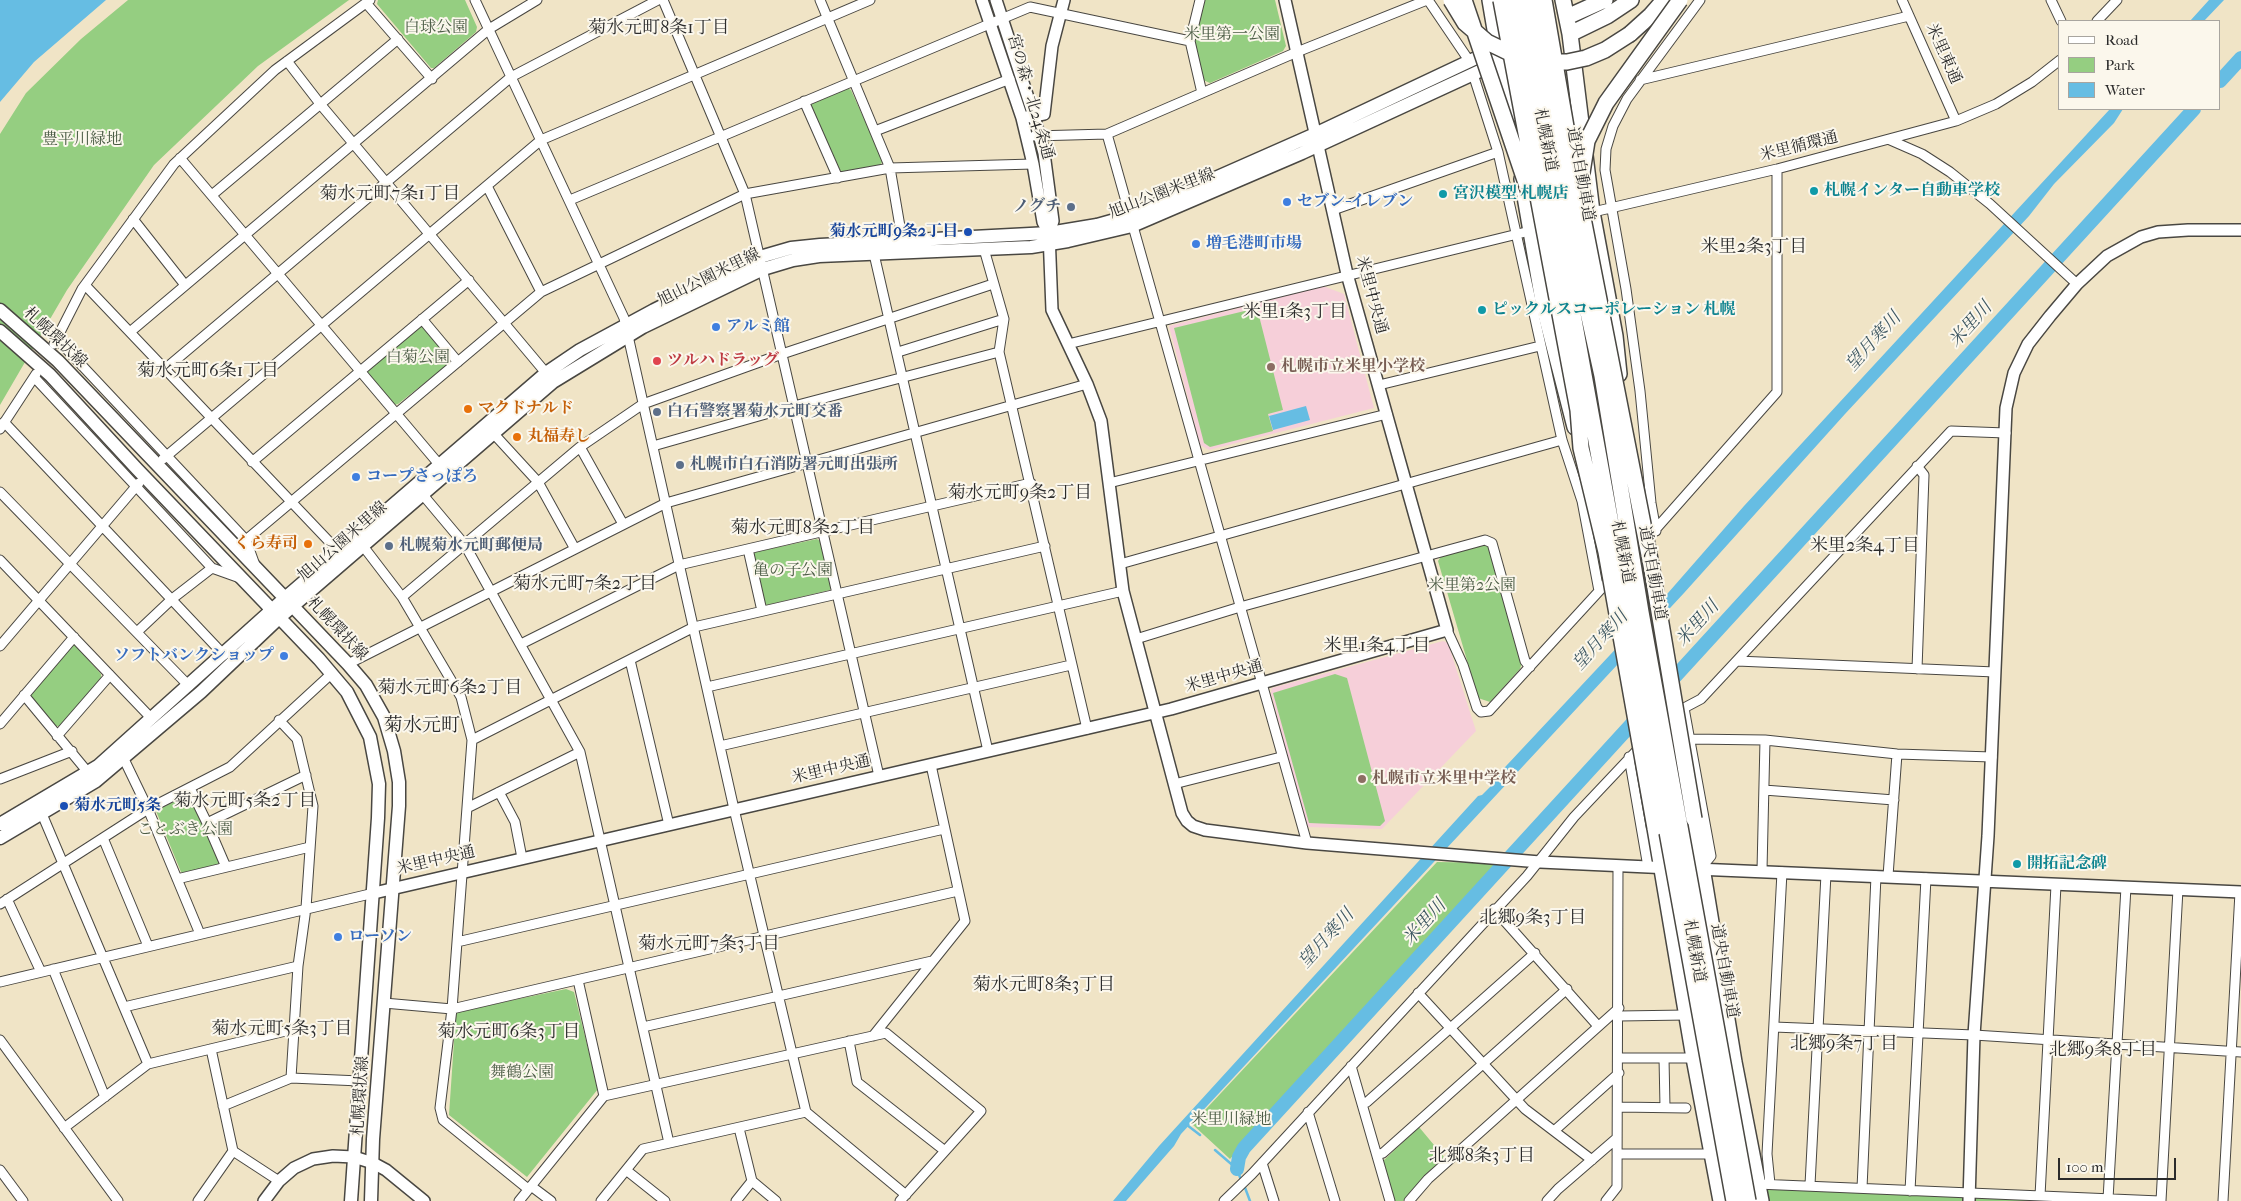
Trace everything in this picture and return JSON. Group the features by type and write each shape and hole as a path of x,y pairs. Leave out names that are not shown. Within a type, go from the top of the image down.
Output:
{"highway":[{"path":"1451,0 1465,23 1487,42 1506,52 1532,61 1556,63 1586,58 1605,50 1630,34 1664,0"},
{"path":"1464,0 1530,194 1585,383"},
{"path":"1490,0 1532,230 1544,307 1581,448"},
{"name":"札幌新道","path":"1501,0 1578,410 1581,448 1606,552 1655,828 1655,868 1687,1015 1721,1201"},
{"path":"1516,0 1531,41"},
{"path":"1531,0 1531,41"},
{"name":"札幌新道","path":"1544,0 1573,167 1652,570 1701,869 1763,1184 1761,1201"},
{"path":"1563,0 1570,34 1592,212 1615,336 1626,433"},
{"path":"1566,17 1605,0"},
{"path":"1570,34 1608,16 1631,0"},
{"path":"1602,376 1581,190 1583,156 1594,125 1606,103 1680,0"},
{"name":"道央自動車道","path":"1531,41 1585,383 1734,1201"},
{"name":"道央自動車道","path":"1531,41 1602,376 1641,612 1748,1201"}],"main road":[{"name":"旭山公園米里線","path":"289,602 363,546 422,495 444,470 546,374 580,350 626,331 761,263 807,246 984,248 1049,238 1097,225 1131,221 1473,74 1499,55 1566,17"},
{"name":"旭山公園米里線","path":"1316,140 1470,62 1570,34"},
{"name":"旭山公園米里線","path":"761,263 819,256 874,254 903,247 1049,238"},
{"name":"札幌環状線","path":"0,310 58,360 348,664 378,704 394,751 399,782 399,806 371,1201"},
{"name":"札幌環状線","path":"0,331 50,375 276,614 347,692 364,722 370,737 379,784 374,892 351,1201"},
{"name":"旭山公園米里線","path":"0,838 42,814 201,692 276,614 340,553 493,433 553,382 626,331"},
{"name":"旭山公園米里線","path":"120,753 152,719 189,686 224,655 276,614"},
{"name":"旭山公園米里線","path":"0,824 92,777"}],"street":[{"path":"475,0 570,200 599,264 626,331 734,809 791,1054 806,1112 903,1198 981,1111 886,1033 848,1041 791,1054 655,1084 604,1096 519,1201"},
{"path":"130,332 489,29 537,0"},
{"path":"164,369 511,77 658,0"},
{"path":"663,0 746,194 879,776"},
{"path":"820,0 890,168 903,247"},
{"path":"165,457 541,140 870,0"},
{"name":"宮の森・北24条通","path":"982,0 1022,118 1033,164 1043,222 1049,238"},
{"name":"宮の森・北24条通","path":"996,0 1040,136 1048,176 1052,221 1049,238"},
{"path":"1022,118 1044,114 1052,46 1064,0"},
{"path":"1200,0 1190,40 1202,93"},
{"name":"米里中央通","path":"374,892 1087,729 1261,684 1447,630 1428,555 1347,274 1285,0"},
{"path":"1027,136 1107,134 1297,52 1428,0 1470,62"},
{"path":"1656,531 1651,503 1640,391 1613,208 1605,170 1606,149 1613,126 1640,80 1700,0"},
{"name":"米里東通","path":"1902,0 1956,121"},
{"path":"2051,0 2061,20"},
{"path":"2098,20 2117,0"},
{"path":"257,569 246,540 56,341 62,325 86,285 180,158 287,61 368,2 432,79"},
{"path":"570,200 990,22 1030,7 1190,40"},
{"path":"1640,80 1909,16"},
{"path":"212,195 398,39"},
{"path":"287,61 321,105 355,143 546,374"},
{"name":"米里循環通","path":"1068,344 1532,230 1592,212 1777,169 1890,140 1956,121 2003,100 2032,82 2058,62"},
{"path":"1473,74 1498,152 1514,233 1562,440 1582,501 1599,591"},
{"path":"875,131 1010,79"},
{"path":"804,101 838,178"},
{"path":"1107,134 1281,757 1307,843"},
{"path":"1890,140 1922,154 1950,172 1990,204 2077,284"},
{"path":"1332,210 1498,152"},
{"path":"180,158 444,470"},
{"path":"246,540 541,292 599,264 746,194 890,168 1033,164"},
{"path":"1447,630 1463,665 1477,708 1481,712 1489,711 1656,531 1778,392 1777,169"},
{"path":"487,186 541,292"},
{"path":"133,219 185,285"},
{"path":"1969,1197 1974,1036 1988,836 2006,408 2014,373 2028,344 2077,284 2107,256 2141,237 2158,232 2241,230"},
{"path":"1049,238 1052,310 1087,384 1101,421 1124,591 1182,813 1193,826 1205,830 1307,843 1534,861 1655,868 1762,870 1984,882 2241,892 2222,1201"},
{"path":"984,248 1004,320 998,352 1031,483 1087,729"},
{"path":"874,254 904,378 988,751"},
{"path":"252,462 468,280"},
{"path":"402,598 580,447 643,404 782,354 993,284"},
{"path":"86,285 340,553"},
{"path":"422,319 458,362"},
{"path":"898,352 1004,320"},
{"path":"1379,385 1540,346"},
{"path":"653,446 794,406 998,352"},
{"path":"224,655 172,599 2,426 35,375 138,484 212,568 240,578"},
{"path":"348,664 666,504 1087,384"},
{"path":"1109,483 1387,414"},
{"path":"1224,1201 1252,1174 1494,910 1534,861 1628,757 1684,708 1701,699 1951,431 2006,433"},
{"path":"493,433 538,482 575,549"},
{"path":"1120,564 1562,440"},
{"path":"580,447 623,524"},
{"path":"1917,466 1924,475 1917,670"},
{"path":"521,644 679,565 1031,483"},
{"path":"0,646 138,484"},
{"path":"0,492 189,686"},
{"path":"422,495 465,545 580,752 669,1143"},
{"path":"1136,639 1240,607 1485,540 1492,543 1525,661 1530,667"},
{"path":"363,546 421,627 461,697 472,740 452,1009 440,1108 444,1120 529,1188 551,1201"},
{"path":"472,740 694,626 946,567 1045,546"},
{"path":"748,549 762,611"},
{"path":"0,560 152,719"},
{"path":"137,632 172,599 212,568"},
{"path":"707,687 1124,591"},
{"path":"0,724 74,637"},
{"path":"630,660 668,825"},
{"path":"1737,661 1995,672"},
{"path":"720,746 1071,665"},
{"path":"41,972 4,902 148,809 230,767 330,674"},
{"path":"58,736 110,675"},
{"path":"24,695 92,777"},
{"path":"1684,708 1711,856 1701,869"},
{"path":"279,720 297,738 313,806 306,908 298,966 291,1078"},
{"path":"1690,739 1765,740 1897,754 1992,757"},
{"path":"1762,870 1765,740"},
{"path":"0,779 72,752"},
{"path":"467,808 580,752"},
{"path":"120,753 148,809 200,934"},
{"path":"1862,1188 1869,1032 1882,876 1894,800 1897,754"},
{"path":"1174,784 1281,757"},
{"path":"1628,757 1655,868"},
{"path":"873,1036 965,921 930,765"},
{"path":"207,823 306,774"},
{"path":"190,788 226,867"},
{"path":"1764,790 1894,800"},
{"path":"499,792 515,822 522,858"},
{"path":"42,814 148,1064"},
{"path":"457,942 944,829"},
{"path":"104,838 148,946"},
{"path":"177,879 310,846"},
{"path":"1606,1201 1617,1187 1619,1107 1618,866"},
{"path":"1782,872 1767,1154 1763,1184 1910,1190 1969,1197 2161,1201 2178,889"},
{"path":"1810,1185 1826,874"},
{"path":"1910,1190 1926,878"},
{"path":"2035,1198 2056,885"},
{"path":"2108,1199 2126,888"},
{"path":"384,1003 452,1009 578,980 629,966 764,937 958,891"},
{"path":"0,982 374,892"},
{"path":"1494,910 1567,989 1598,1026"},
{"path":"1362,1104 1367,1102 1535,954"},
{"path":"643,1027 932,961"},
{"path":"124,1007 298,966"},
{"path":"53,969 105,1097"},
{"path":"578,980 604,1096"},
{"path":"1377,1155 1382,1154 1567,989"},
{"path":"1418,993 1517,1100 1592,1160"},
{"path":"1409,1201 1428,1179 1598,1026 1619,1012 1687,1015"},
{"path":"1774,1027 1974,1036 2241,1052"},
{"path":"64,1128 148,1064 294,1029"},
{"path":"0,1040 118,1201"},
{"path":"848,1041 857,1082 946,1151"},
{"path":"211,1049 233,1151 279,1181"},
{"path":"1618,1058 1694,1058"},
{"path":"1664,1058 1665,1108"},
{"path":"1351,1066 1390,1201"},
{"path":"1554,1131 1619,1073"},
{"path":"223,1106 291,1078 360,1081"},
{"path":"1619,1107 1686,1108"},
{"path":"601,1201 643,1149 806,1112"},
{"path":"1308,1112 1335,1201"},
{"path":"739,1128 752,1181 776,1201"},
{"path":"1547,1201 1558,1189 1617,1138"},
{"path":"198,1201 233,1151"},
{"path":"1617,1154 1713,1154"},
{"path":"264,1201 279,1181 294,1168 312,1159 333,1156 354,1157 373,1163 386,1170 424,1201"},
{"path":"1262,1163 1274,1201"},
{"path":"0,1170 24,1201"},
{"path":"626,1170 665,1201"},
{"path":"736,1201 752,1181"},
{"path":"1234,1191 1238,1201"}],"shaded area":[{"name":"札幌市立米里小学校","path":"1323,286 1344,294 1374,408 1209,450 1200,445 1169,326"},
{"name":"札幌市立米里中学校","path":"1443,641 1448,643 1476,731 1382,829 1306,827 1271,693 1272,688"}],"green space":[{"name":"豊平川緑地","path":"128,0 349,0 258,66 154,165 67,290 0,405 0,134 26,93 81,39"},
{"name":"白球公園","path":"378,0 465,0 477,27 476,32 434,68 431,68 377,4"},
{"name":"米里第一公園","path":"1204,0 1275,0 1286,46 1283,51 1210,83 1203,80 1194,40"},
{"path":"847,88 851,90 883,161 880,165 843,172 840,170 811,103"},
{"path":"1257,308 1283,410 1268,414 1273,431 1210,447 1204,443 1174,328"},
{"name":"白菊公園","path":"420,326 423,327 450,359 450,363 398,404 393,405 368,374 368,370"},
{"name":"亀の子公園","path":"817,539 820,541 831,587 830,590 767,605 764,603 753,555 755,552"},
{"name":"米里第2公園","path":"1484,544 1488,547 1522,663 1520,669 1490,702 1478,698 1438,561 1442,555"},
{"path":"75,645 101,674 101,678 60,726 56,726 31,699 31,694 71,646"},
{"path":"1335,674 1347,678 1385,821 1380,826 1309,823 1273,693"},
{"name":"ことぶき公園","path":"189,794 221,862 219,865 184,873 181,872 156,811"},
{"name":"米里川緑地","path":"1437,862 1499,863 1230,1159 1192,1124"},
{"name":"舞鶴公園","path":"566,989 574,992 598,1089 527,1177 449,1115 456,1012"},
{"path":"1419,1127 1444,1157 1424,1176 1403,1201 1395,1201 1383,1161"},
{"path":"1763,1187 2114,1201 1764,1201"}],"water":[{"path":"0,0 106,0 34,62 0,102"},
{"path":"2209,0 2224,0 2205,20 2191,20"},
{"path":"2109,110 2122,110 2114,123 2054,184 2029,216 1845,414 1684,593 1181,1134 1174,1146 1126,1201 1113,1201 1159,1146 1478,796 1482,795 1490,787 1492,781 1668,593 1744,506"},
{"path":"1306,406 1310,420 1273,430 1269,416"}],"waterway":[{"name":"米里川","path":"2221,80 2241,58"},
{"name":"米里川","path":"1237,1169 1239,1157 1244,1148 2193,110"},
{"path":"1187,1125 1200,1135"},
{"path":"1215,1150 1237,1169 1241,1180"},
{"path":"1244,1185 1250,1201"}],"place":[{"name":"札幌インター自動車学校","path":"1814,191"},
{"name":"宮沢模型 札幌店","path":"1443,194"},
{"name":"セブン-イレブン","path":"1287,202"},
{"name":"ノグチ","path":"1071,207"},
{"name":"菊水元町9条2丁目","path":"968,232"},
{"name":"増毛港町市場","path":"1196,244"},
{"name":"ピックルスコーポレーション 札幌","path":"1482,310"},
{"name":"アルミ館","path":"716,327"},
{"name":"ツルハドラッグ","path":"657,361"},
{"name":"札幌市立米里小学校","path":"1271,367"},
{"name":"マクドナルド","path":"468,409"},
{"name":"白石警察署菊水元町交番","path":"657,412"},
{"name":"丸福寿し","path":"517,437"},
{"name":"札幌市白石消防署元町出張所","path":"680,465"},
{"name":"コープさっぽろ","path":"356,477"},
{"name":"くら寿司","path":"308,544"},
{"name":"札幌菊水元町郵便局","path":"389,546"},
{"name":"ソフトバンクショップ","path":"284,656"},
{"name":"札幌市立米里中学校","path":"1362,779"},
{"name":"菊水元町5条","path":"64,806"},
{"name":"開拓記念碑","path":"2017,864"},
{"name":"ローソン","path":"338,937"}],"district":[{"name":"菊水元町8条1丁目","path":"659,29"},
{"name":"菊水元町7条1丁目","path":"390,195"},
{"name":"米里2条3丁目","path":"1754,248"},
{"name":"米里1条3丁目","path":"1295,313"},
{"name":"菊水元町6条1丁目","path":"208,372"},
{"name":"菊水元町9条2丁目","path":"1020,494"},
{"name":"菊水元町8条2丁目","path":"803,529"},
{"name":"米里2条4丁目","path":"1865,547"},
{"name":"菊水元町7条2丁目","path":"585,585"},
{"name":"米里1条4丁目","path":"1377,647"},
{"name":"菊水元町6条2丁目","path":"450,689"},
{"name":"菊水元町","path":"422,726"},
{"name":"菊水元町5条2丁目","path":"245,802"},
{"name":"北郷9条3丁目","path":"1533,919"},
{"name":"菊水元町7条3丁目","path":"709,945"},
{"name":"菊水元町8条3丁目","path":"1044,986"},
{"name":"菊水元町5条3丁目","path":"282,1030"},
{"name":"菊水元町6条3丁目","path":"509,1033"},
{"name":"北郷9条7丁目","path":"1844,1045"},
{"name":"北郷9条8丁目","path":"2103,1051"},
{"name":"北郷8条3丁目","path":"1482,1157"}],"water label":[{"name":"望月寒川","path":"1874,342"},
{"name":"望月寒川","path":"1601,641"},
{"name":"望月寒川","path":"1327,939"}]}
